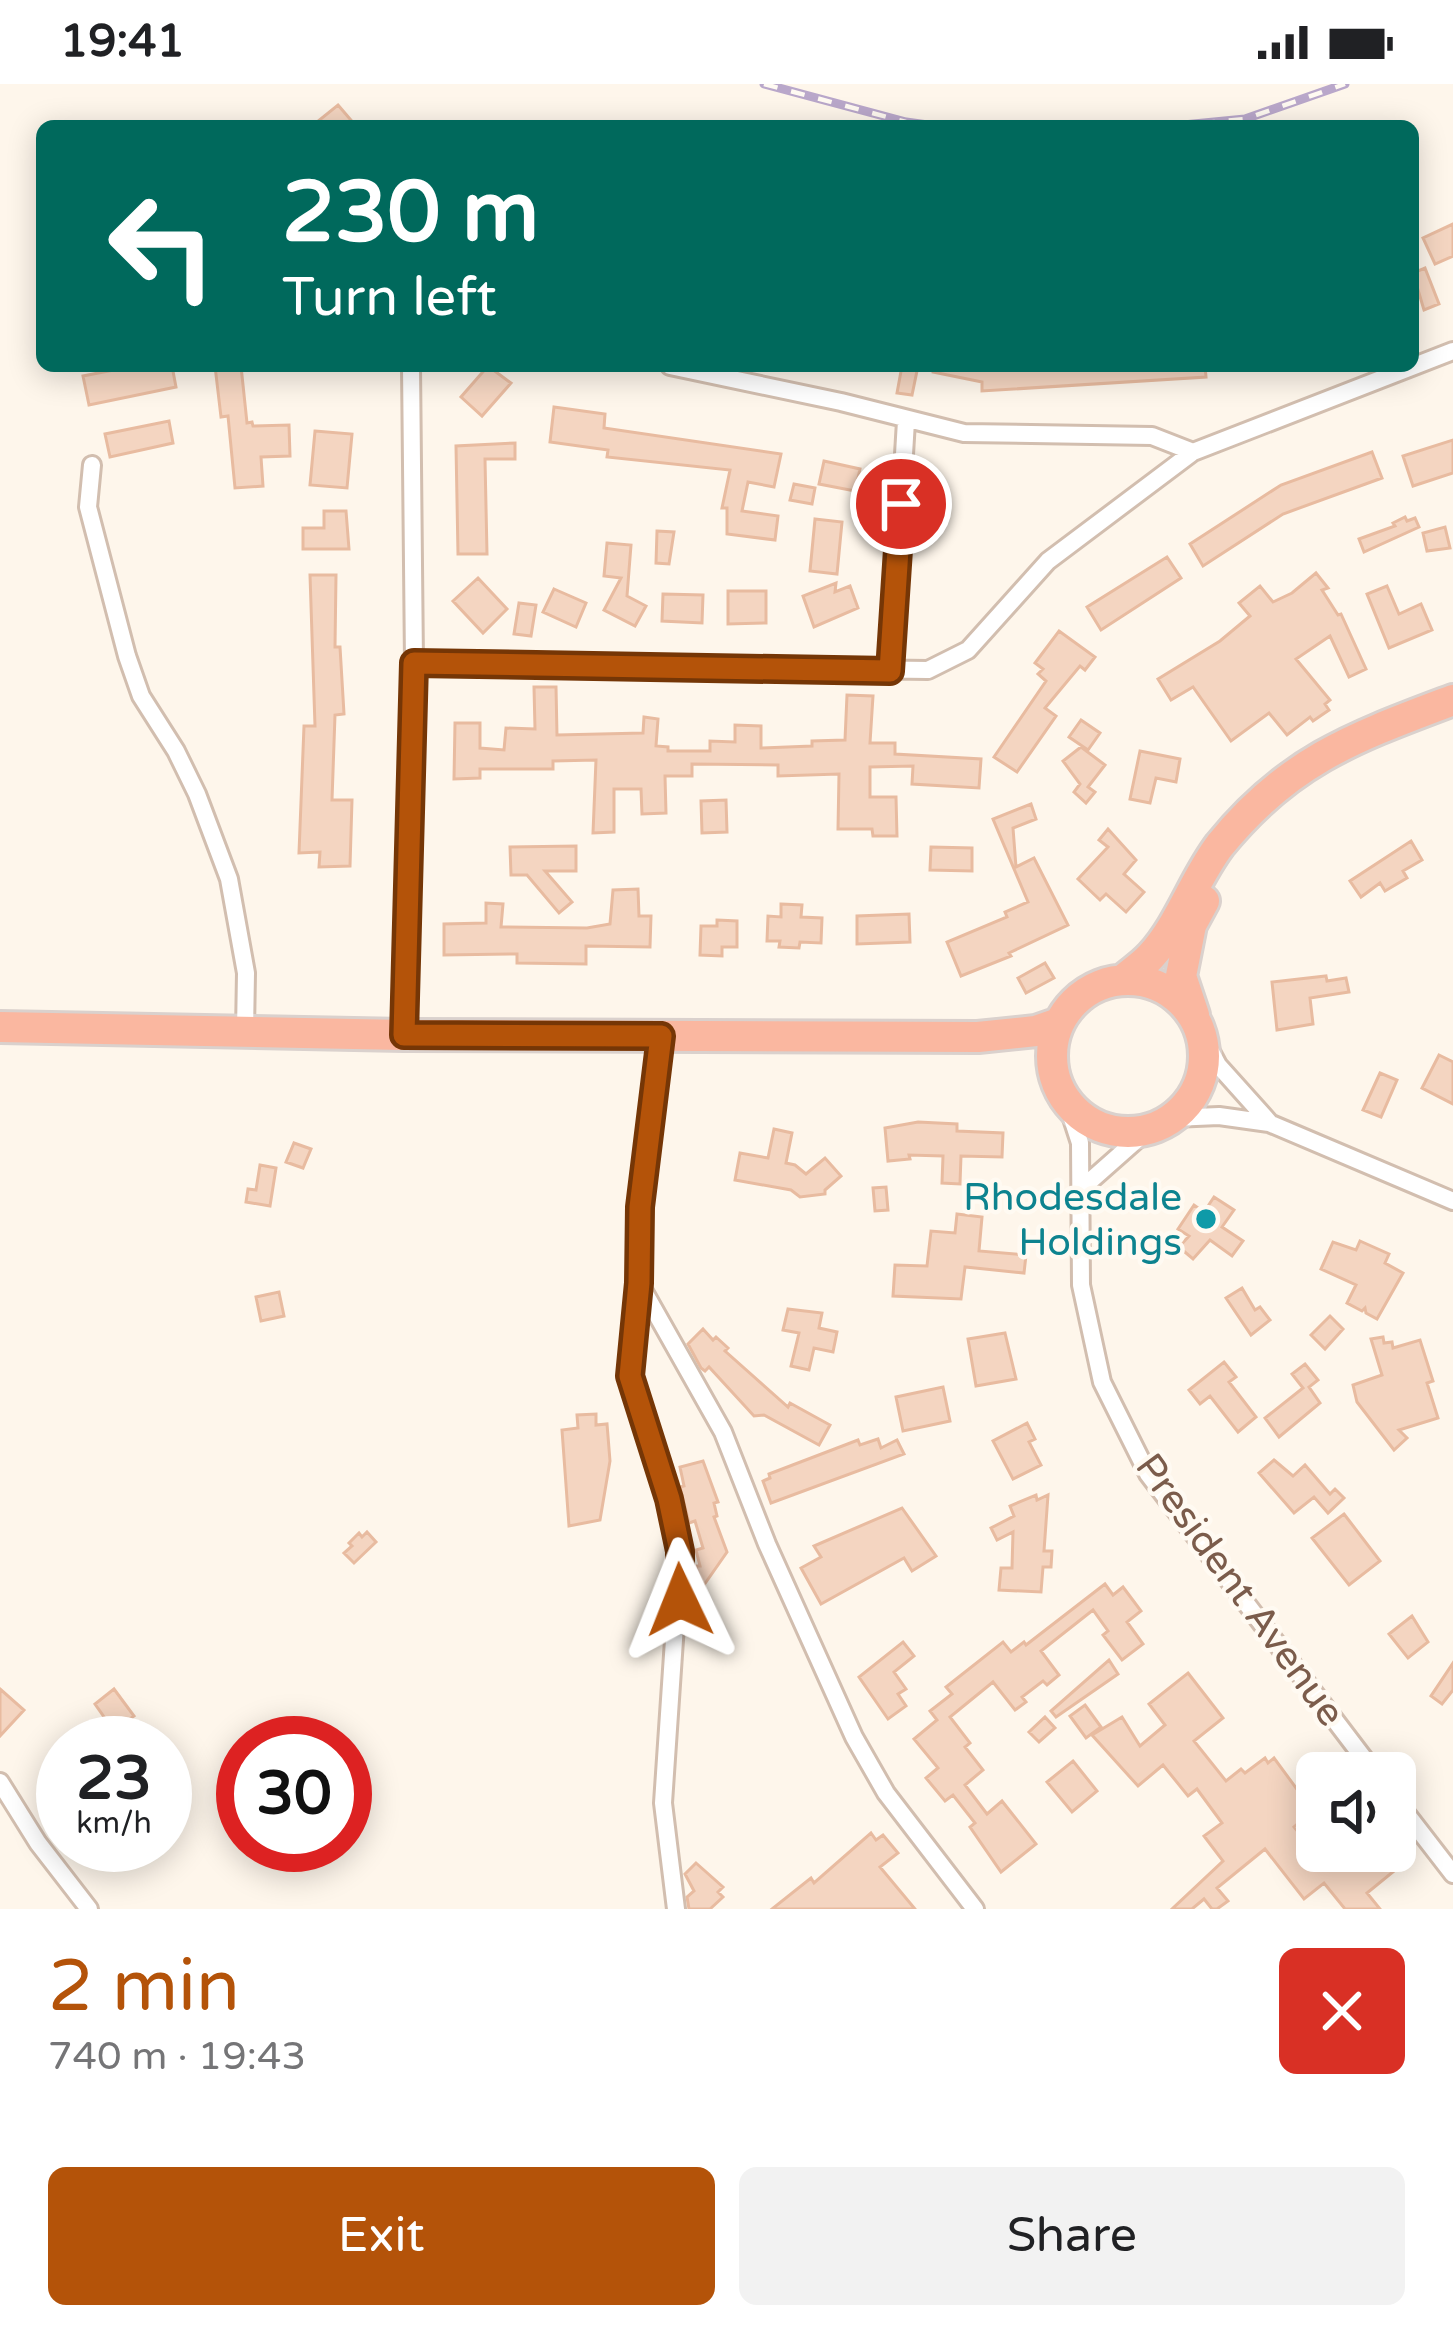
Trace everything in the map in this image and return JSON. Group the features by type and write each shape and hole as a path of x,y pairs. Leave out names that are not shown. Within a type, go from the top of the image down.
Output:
{"highway":[{"path":"0,1028 661,1036 978,1036 1036,1031 1059,1023 1085,993 1123,980 1153,955 1209,862 1268,793 1306,763 1349,740 1453,700"},
{"path":"978,1036 1029,1061 1083,1118 1103,1129 1126,1132 1161,1124 1190,1101 1200,1080 1204,1056 1181,976 1191,925 1234,856 1279,806 1316,777 1357,754 1453,718"},
{"path":"1123,980 1145,981 1165,989 1183,1002 1198,1027"},
{"path":"1059,1023 1052,1066 1062,1095"}],"street":[{"path":"1419,363 1453,350"},
{"path":"404,1035 414,663 412,372"},
{"path":"698,372 964,434 1152,436 1193,452"},
{"path":"414,663 928,670 968,650 1048,561 1193,452 1397,372"},
{"path":"890,671 906,421"},
{"path":"92,465 88,508 127,656 141,696 197,794 230,879 247,973 245,1031"},
{"path":"1198,1027 1228,1077 1269,1123"},
{"path":"661,1036 640,1207 630,1376 669,1499 680,1551 663,1803 676,1909"},
{"name":"President Avenue","path":"1062,1095 1080,1143 1081,1285 1102,1382 1148,1474 1359,1752"},
{"path":"1080,1190 1161,1124 1219,1116 1269,1123 1453,1201"},
{"path":"639,1283 723,1432 767,1544 854,1737 886,1793 975,1909"},
{"path":"0,1782 38,1843 89,1909"},
{"path":"1416,1826 1453,1874"}],"building":[{"path":"338,105 351,120 319,120"},
{"path":"1453,224 1453,256 1435,264 1423,238"},
{"path":"1425,268 1439,304 1424,310 1419,293 1419,270"},
{"path":"173,372 176,387 89,405 83,376"},
{"path":"216,372 242,372 247,423 289,425 290,456 261,457 263,486 235,488 228,416 221,417"},
{"path":"483,372 496,372 511,383 482,416 461,397"},
{"path":"901,372 917,372 912,395 897,393"},
{"path":"933,372 1206,372 1206,377 982,391 982,382"},
{"path":"554,407 605,414 604,428 781,454 774,487 748,482 742,511 778,516 775,540 727,534 727,508 722,508 730,470 607,457 608,450 550,442"},
{"path":"169,421 173,443 110,457 105,434"},
{"path":"315,431 352,434 347,488 310,485"},
{"path":"1453,440 1453,473 1413,486 1403,456"},
{"path":"515,443 515,459 485,459 487,554 458,554 456,446"},
{"path":"1372,452 1382,478 1283,514 1203,566 1190,544 1281,485"},
{"path":"824,461 860,469 855,491 819,484"},
{"path":"794,484 815,488 812,504 790,500"},
{"path":"324,511 346,511 349,549 303,549 303,528 324,528"},
{"path":"1405,517 1407,521 1415,518 1419,527 1364,552 1359,539 1395,526"},
{"path":"815,519 842,522 837,574 810,571"},
{"path":"1445,527 1450,548 1427,551 1423,533"},
{"path":"657,531 674,532 669,564 656,563"},
{"path":"607,543 631,545 627,596 646,606 635,626 604,610 621,578 604,576"},
{"path":"1167,557 1181,578 1101,630 1087,607"},
{"path":"1316,573 1328,588 1322,590 1341,614 1366,669 1349,677 1330,636 1296,659 1330,700 1325,704 1329,710 1313,721 1310,717 1287,735 1269,713 1231,741 1193,687 1171,700 1158,679 1220,641 1250,616 1239,603 1260,586 1273,602"},
{"path":"310,575 336,575 335,647 340,647 344,714 335,715 332,800 352,800 350,866 319,867 320,852 299,853 304,726 315,726"},
{"path":"478,578 507,609 483,633 453,601"},
{"path":"836,583 835,592 850,586 858,608 814,627 803,596"},
{"path":"1387,586 1399,614 1421,604 1432,630 1389,648 1367,594"},
{"path":"554,589 586,603 576,627 543,612"},
{"path":"728,591 766,591 766,623 728,624"},
{"path":"663,594 703,595 702,623 662,621"},
{"path":"519,603 536,605 531,636 514,634"},
{"path":"1059,631 1095,657 1085,670 1080,666 1045,708 1056,716 1017,772 994,757 1046,681 1038,674 1043,669 1035,663"},
{"path":"534,687 556,687 557,735 643,733 644,717 658,719 656,746 668,747 668,751 710,751 710,741 735,742 735,725 761,726 761,748 845,740 847,695 873,696 870,743 895,743 895,754 981,759 979,788 912,784 913,766 870,767 870,797 896,797 897,836 873,836 872,829 838,829 839,774 778,776 778,765 692,764 692,776 665,776 666,813 642,814 641,789 614,789 614,832 593,833 596,760 553,761 553,769 480,769 480,778 454,779 455,723 480,723 480,748 504,750 506,728 535,729"},
{"path":"1081,720 1100,733 1088,750 1069,737"},
{"path":"1081,747 1105,765 1088,787 1095,792 1086,803 1074,792 1080,784 1063,761"},
{"path":"1140,751 1180,759 1176,782 1156,778 1150,803 1130,799"},
{"path":"726,800 727,832 702,833 701,801"},
{"path":"1031,804 1036,819 1013,828 1016,867 1034,858 1068,925 961,976 947,942 1007,917 1005,912 1028,902 993,819"},
{"path":"1108,829 1136,860 1124,874 1144,892 1126,912 1106,894 1100,900 1078,879 1108,847 1099,840"},
{"path":"1411,841 1422,860 1403,871 1407,878 1385,891 1380,883 1361,897 1350,881"},
{"path":"576,846 576,871 545,871 572,902 559,913 527,875 511,875 510,847"},
{"path":"931,847 972,848 972,871 930,870"},
{"path":"638,889 639,916 651,916 650,947 586,946 586,964 517,963 517,954 444,955 444,924 486,923 486,903 503,904 501,927 587,928 610,924 613,890"},
{"path":"781,904 802,905 801,917 822,918 821,943 800,942 799,948 767,941 768,916 781,917"},
{"path":"909,914 910,942 857,944 857,916"},
{"path":"717,920 737,921 737,947 722,947 722,956 700,955 701,926 717,926"},
{"path":"1045,963 1054,978 1026,993 1018,978"},
{"path":"1326,976 1327,981 1346,978 1349,992 1310,998 1313,1024 1277,1030 1272,982"},
{"path":"1439,1055 1453,1062 1453,1104 1422,1088"},
{"path":"1380,1073 1397,1080 1381,1117 1363,1110"},
{"path":"918,1122 957,1124 957,1131 1003,1133 1002,1157 961,1156 960,1184 942,1183 943,1156 909,1155 910,1159 888,1161 885,1128"},
{"path":"774,1129 792,1133 786,1163 806,1174 825,1158 841,1176 825,1194 800,1197 791,1190 735,1180 740,1153 768,1158"},
{"path":"294,1143 311,1149 303,1168 286,1162"},
{"path":"260,1165 276,1168 270,1206 246,1202 248,1189 256,1190"},
{"path":"886,1187 888,1210 875,1211 873,1188"},
{"name":"Rhodesdale Holdings","path":"1214,1197 1234,1210 1222,1227 1243,1241 1232,1256 1210,1240 1193,1259 1179,1247 1189,1236 1178,1229 1194,1205 1204,1212"},
{"path":"957,1214 982,1217 979,1251 1026,1255 1024,1273 965,1267 961,1299 893,1296 895,1265 927,1266 931,1231 955,1233"},
{"path":"1360,1241 1389,1254 1385,1263 1403,1273 1377,1319 1365,1308 1362,1311 1347,1303 1356,1285 1321,1269 1333,1242 1356,1250"},
{"path":"1242,1288 1255,1310 1260,1307 1270,1320 1251,1335 1226,1298"},
{"path":"279,1292 284,1316 261,1321 256,1297"},
{"path":"788,1309 822,1313 819,1328 837,1332 833,1352 814,1348 809,1370 791,1366 799,1333 783,1330"},
{"path":"1330,1316 1343,1329 1325,1349 1311,1335"},
{"path":"703,1329 788,1407 790,1403 830,1425 819,1445 764,1415 754,1416 709,1367 701,1368 688,1344"},
{"path":"1005,1333 1016,1379 976,1386 968,1339"},
{"path":"1383,1337 1393,1348 1420,1340 1438,1418 1399,1430 1407,1438 1394,1450 1357,1402 1353,1385 1382,1375 1371,1339"},
{"path":"1224,1362 1236,1377 1229,1382 1256,1417 1238,1432 1210,1396 1200,1404 1189,1390"},
{"path":"1305,1364 1318,1380 1309,1387 1320,1403 1279,1437 1265,1418 1303,1388 1292,1374"},
{"path":"943,1387 950,1421 903,1431 896,1397"},
{"path":"596,1414 596,1425 607,1424 610,1461 600,1520 569,1526 562,1430 578,1428 577,1415"},
{"path":"1027,1423 1035,1439 1029,1442 1041,1465 1013,1479 993,1441"},
{"path":"878,1439 881,1448 897,1440 904,1454 771,1503 763,1481 769,1474 858,1440 860,1445"},
{"path":"1274,1460 1293,1476 1305,1465 1330,1494 1335,1489 1344,1498 1328,1513 1314,1497 1294,1513 1259,1473"},
{"path":"703,1461 718,1502 714,1503 714,1517 727,1552 704,1585 701,1601 690,1599 691,1583 698,1584 696,1550 703,1548 695,1521 689,1523 680,1467"},
{"path":"1036,1495 1037,1500 1048,1495 1044,1551 1052,1551 1051,1567 1043,1567 1041,1592 999,1590 1001,1568 1012,1568 1013,1532 997,1540 991,1528 1014,1516 1010,1506"},
{"path":"902,1508 936,1556 912,1571 904,1558 821,1604 801,1568 821,1557 814,1546"},
{"path":"1344,1514 1380,1561 1349,1585 1312,1538"},
{"path":"367,1532 376,1542 354,1563 344,1553 359,1533 362,1537"},
{"path":"1105,1584 1113,1595 1123,1587 1141,1611 1127,1622 1143,1644 1122,1660 1103,1635 1108,1631 1093,1610 1041,1651 1059,1675 1022,1697 1026,1702 1015,1710 993,1682 950,1717 983,1770 965,1785 987,1814 1002,1801 1036,1844 1001,1872 970,1827 975,1823 953,1795 945,1801 926,1778 938,1768 914,1739 937,1720 930,1711 952,1694 946,1687 1003,1642 1011,1652 1026,1645"},
{"path":"1412,1616 1428,1642 1408,1658 1389,1634"},
{"path":"903,1642 914,1656 894,1672 906,1689 898,1694 906,1706 888,1719 859,1677"},
{"path":"1109,1660 1118,1674 1056,1717 1051,1711"},
{"path":"1453,1663 1453,1690 1442,1704 1431,1696"},
{"path":"1188,1673 1223,1718 1194,1741 1226,1781 1241,1769 1245,1773 1265,1758 1268,1763 1274,1758 1296,1788 1296,1872 1393,1872 1367,1893 1380,1909 1345,1909 1324,1883 1304,1899 1265,1849 1217,1888 1228,1901 1217,1909 1204,1899 1192,1909 1172,1909 1223,1861 1204,1836 1222,1823 1197,1789 1188,1796 1163,1765 1138,1786 1092,1735 1122,1717 1140,1746 1165,1725 1149,1704"},
{"path":"0,1689 24,1710 0,1736"},
{"path":"114,1689 134,1716 103,1716 95,1704"},
{"path":"1085,1705 1101,1727 1086,1738 1070,1716"},
{"path":"1045,1717 1055,1728 1039,1742 1029,1732"},
{"path":"1073,1761 1097,1791 1072,1812 1047,1782"},
{"path":"871,1833 876,1840 883,1835 898,1853 880,1867 915,1909 772,1909 811,1878 814,1883"},
{"path":"696,1863 723,1887 718,1892 723,1897 710,1909 689,1909 687,1897 694,1891 685,1874"}],"railway":[{"path":"764,84 899,120"},
{"path":"1235,120 1345,84"}],"place":[{"name":"Rhodesdale Holdings","path":"1206,1219"}],"route":[{"path":"680,1600 680,1551 669,1499 630,1376 640,1207 661,1036 404,1035 414,663 890,671 901,504"}]}
